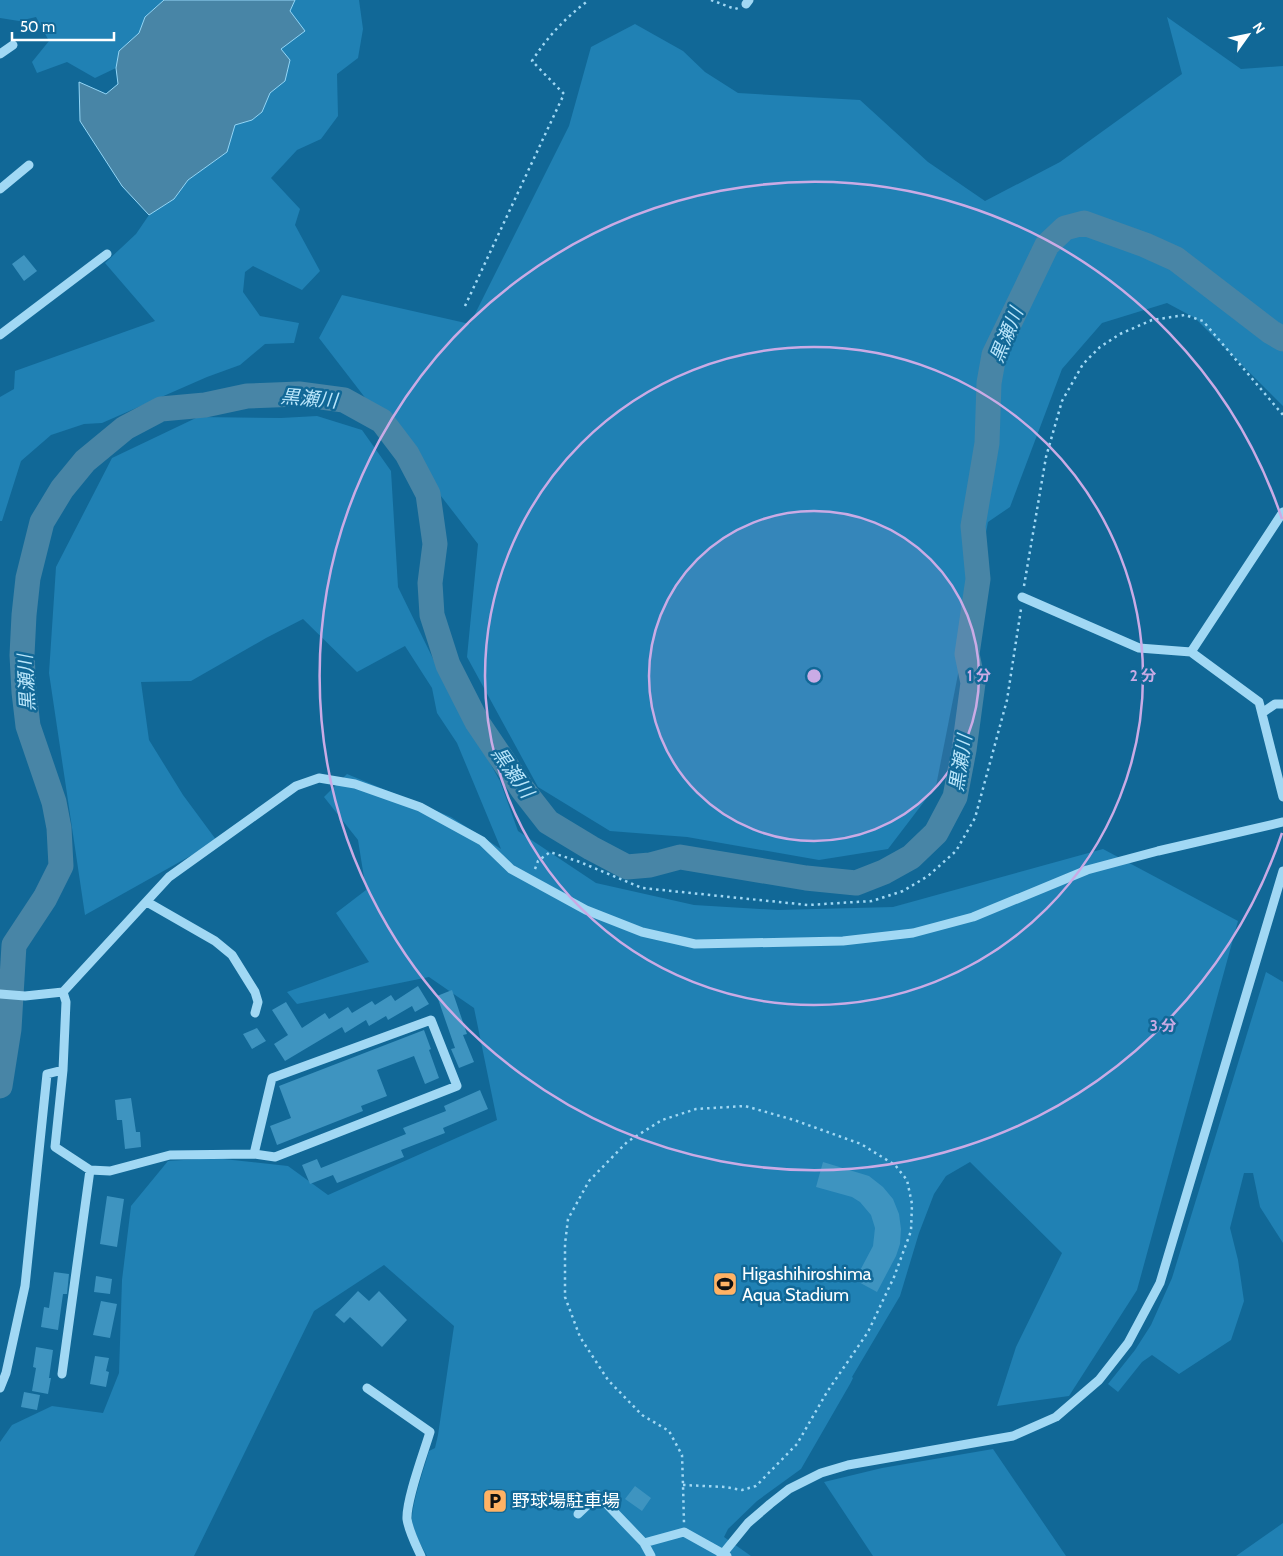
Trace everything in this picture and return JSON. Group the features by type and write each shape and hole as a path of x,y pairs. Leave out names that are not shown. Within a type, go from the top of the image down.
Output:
{"street":[{"path":"0,54 13,45"},
{"path":"0,189 29,165"},
{"path":"0,335 106,254"},
{"path":"1191,652 1283,512"},
{"path":"1022,597 1139,648 1191,652 1259,702 1283,797"},
{"path":"1262,713 1275,704 1283,704"},
{"path":"0,994 25,996 59,992 169,877 296,786 319,778 355,784 420,807 482,841 511,869 586,910 642,932 695,944 843,941 914,933 973,917 1087,870 1158,850 1283,822"},
{"path":"644,1543 684,1532 724,1555 748,1523 770,1504 789,1489 820,1473 848,1465 1013,1436 1056,1418 1099,1380 1128,1343 1160,1283 1283,871"},
{"path":"147,902 215,941 232,955 256,992 258,1002 255,1013"},
{"path":"59,992 66,1002 63,1070 55,1147 90,1170 110,1171 170,1155 254,1154 275,1158 457,1086 431,1020 272,1078 254,1154"},
{"path":"0,1388 6,1373 25,1286 47,1074 63,1070"},
{"path":"62,1374 90,1170"},
{"path":"367,1388 430,1432 432,1439 409,1503 407,1518 421,1556"},
{"path":"578,1514 598,1495 644,1543 651,1556"}],"path":[{"path":"465,306 564,94 532,61 543,43 566,18 589,0"},
{"path":"711,0 735,9 748,2"},
{"path":"530,880 538,860 550,852 580,862 642,888 808,905 872,901 903,891 928,876 956,851 974,818 1007,700 1022,597 1046,457 1062,402 1083,364 1100,347 1120,334 1152,320 1185,315 1190,316 1203,321 1283,415"},
{"path":"683,1485 725,1487 742,1490 756,1486 798,1444 826,1392 868,1332 894,1277 912,1231 912,1204 907,1180 895,1165 861,1144 794,1120 745,1106 696,1109 662,1120 627,1142 589,1181 568,1220 565,1244 565,1297 580,1337 608,1380 642,1415 669,1431 682,1455 684,1532"}],"shaded area":[{"path":"0,0 164,0 145,17 139,33 119,51 116,68 95,78 67,62 37,73 32,62 49,41 36,17 19,21 0,18"},
{"path":"164,0 295,0 290,11 305,31 281,49 290,60 285,81 270,93 262,112 252,120 235,125 227,152 188,180 174,199 149,215 122,186 80,121 79,82 106,94 118,84 116,68 119,51 139,33 145,17"},
{"path":"295,0 359,0 363,29 358,58 337,74 338,116 321,139 297,150 271,178 300,209 295,225 320,271 302,290 253,266 245,272 243,292 260,316 299,323 294,343 265,344 240,365 207,377 102,423 84,424 51,435 21,461 2,521 0,521 0,397 14,389 15,371 155,321 105,263 136,234 149,215 174,199 188,180 227,152 235,125 252,120 262,112 270,93 285,81 281,49 290,11"},
{"path":"1167,17 1241,69 1283,66 1283,406 1195,318 1167,303 1102,323 1062,369 1010,507 988,522 936,786 888,849 819,860 687,837 610,831 538,787 467,657 478,544 319,338 342,295 470,324 569,126 591,47 635,24 683,51 705,72 738,93 860,100 928,162 985,201 1060,162 1182,74"},
{"path":"317,416 362,430 391,471 398,587 441,675 500,781 518,831 596,883 694,905 778,910 893,907 1103,849 1238,921 1137,1290 1069,1396 997,1406 1016,1347 1062,1253 970,1162 946,1176 934,1194 919,1233 900,1296 801,1469 757,1501 728,1529 724,1537 751,1556 427,1556 414,1529 412,1520 416,1495 429,1451 435,1448 438,1435 454,1326 384,1265 314,1311 194,1556 0,1556 0,1442 12,1425 52,1406 103,1413 119,1373 122,1280 131,1206 168,1161 214,1158 288,1166 328,1195 497,1120 474,1008 429,977 297,1004 287,992 369,962 336,913 366,890 358,840 324,797 347,774 451,817 501,849 457,743 437,713 432,688 405,646 357,672 303,619 191,681 141,682 149,740 183,795 217,841 85,915 49,673 56,567 112,458 198,417 281,418"},
{"path":"1266,972 1283,982 1283,1243 1260,1207 1253,1173 1244,1173 1230,1228 1238,1260 1244,1301 1231,1340 1179,1374 1152,1355 1142,1362 1118,1392 1108,1384 1135,1350 1151,1325 1172,1278"},
{"path":"993,1449 1066,1556 873,1556 824,1482 882,1468"},
{"path":"1283,1523 1283,1556 1236,1556"}],"building":[{"path":"24,255 37,271 24,281 12,264"},
{"path":"418,986 429,1004 415,1012 412,1006 388,1020 386,1016 369,1026 366,1020 345,1033 342,1027 285,1061 274,1044 288,1035 272,1010 286,1002 302,1028 325,1013 329,1019 348,1007 352,1013 372,1001 375,1005 391,995 395,1001"},
{"path":"452,990 467,1034 463,1035 474,1062 459,1068 451,1049 455,1048 437,996"},
{"path":"257,1028 266,1041 252,1049 243,1034"},
{"path":"424,1030 439,1078 425,1084 414,1056 377,1070 387,1096 361,1106 363,1111 277,1145 270,1126 291,1118 279,1086"},
{"path":"480,1090 488,1109 443,1128 445,1133 401,1150 404,1157 337,1183 333,1175 310,1184 302,1165 317,1159 321,1168 406,1134 403,1128 446,1111 444,1106"},
{"path":"131,1098 136,1132 140,1132 141,1147 125,1149 122,1120 117,1120 115,1100"},
{"path":"823,1162 869,1176 883,1187 893,1199 899,1214 900,1244 896,1256 877,1292 855,1280 873,1246 875,1228 871,1215 860,1202 852,1197 816,1187"},
{"path":"107,1196 124,1199 117,1247 100,1244"},
{"path":"54,1272 69,1274 67,1294 63,1294 58,1330 41,1327 44,1307 49,1308"},
{"path":"96,1276 112,1279 110,1294 94,1292"},
{"path":"358,1291 369,1301 379,1291 407,1320 382,1347 350,1317 344,1323 335,1315"},
{"path":"101,1301 117,1304 110,1338 93,1335"},
{"path":"36,1347 53,1350 48,1394 32,1391 36,1368 33,1367"},
{"path":"95,1356 109,1358 106,1371 109,1372 106,1387 90,1384"},
{"path":"24,1392 40,1395 37,1410 21,1407"},
{"path":"635,1486 651,1498 642,1511 625,1499"}],"waterway":[{"name":"黒瀬川","path":"0,1086 9,1029 14,945 45,898 61,866 59,828 54,802 28,726 24,692 22,655 28,578 42,522 62,489 85,461 125,428 161,409 205,405 247,396 299,394 344,400 382,421 407,454 428,494 435,544 430,583 432,615 448,665 477,722 523,790 548,822 627,867 650,865 680,857 806,878 856,883 884,872 911,857 936,833 955,797 964,750 973,683 967,654 978,579 973,526 987,443 989,383 994,355 1047,245 1065,228 1084,223 1145,245 1176,259 1271,332 1283,339"}],"place":[{"name":"Higashihiroshima Aqua Stadium","path":"725,1284"},
{"name":"野球場駐車場","path":"495,1501"}]}
